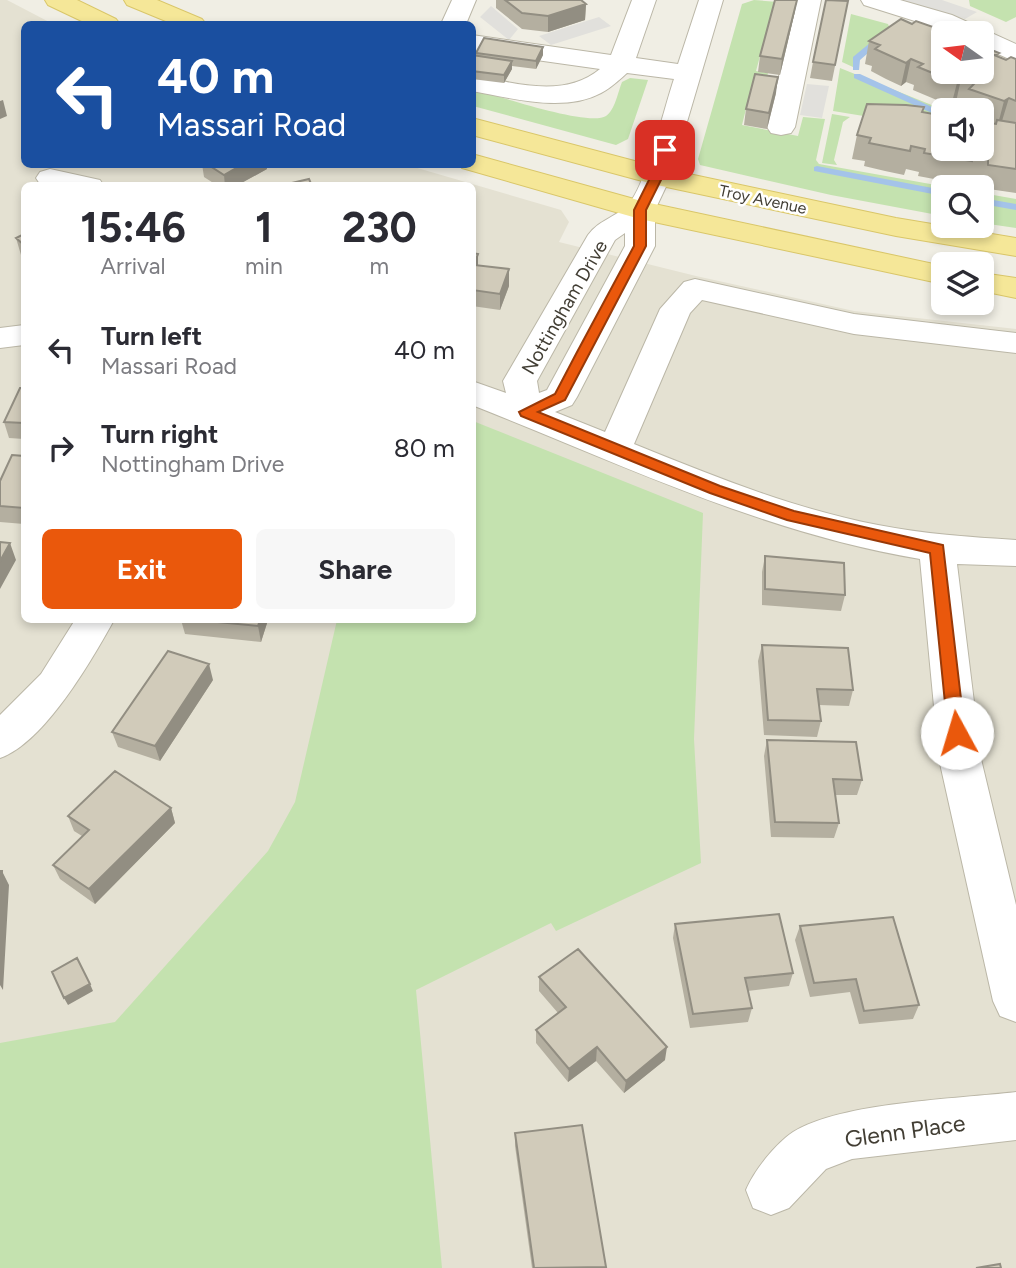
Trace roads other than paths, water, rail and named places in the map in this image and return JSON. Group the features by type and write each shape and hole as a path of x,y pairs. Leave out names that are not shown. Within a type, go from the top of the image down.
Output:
{"main road":[{"path":"57,0 101,21"},
{"path":"136,0 186,21"},
{"name":"Troy Avenue","path":"476,127 657,176 895,227 1016,247"},
{"name":"Troy Avenue","path":"476,163 640,210 931,272"},
{"path":"994,284 1016,288"}],"street":[{"path":"455,21 464,0"},
{"path":"476,84 510,90 556,93 587,89 621,64 644,0"},
{"path":"640,210 657,176 711,0"},
{"path":"781,127 809,0"},
{"path":"873,0 945,21"},
{"path":"994,43 1016,54"},
{"path":"476,44 688,73"},
{"path":"50,178 70,182"},
{"name":"Nottingham Drive","path":"640,210 640,246 560,397 526,412 520,381 526,370 603,235 640,210"},
{"path":"615,449 676,309 695,289 854,324 1016,343"},
{"path":"0,338 21,335"},
{"path":"476,394 526,412 715,490 792,516 937,549 1016,553"},
{"path":"937,549 960,759 1016,1001"},
{"path":"0,741 55,685 93,623"},
{"name":"Glenn Place","path":"771,1190 810,1150 852,1135 1016,1116"}],"waterway":[{"path":"856,68 856,59 879,40"},
{"path":"857,76 931,110"},
{"path":"817,169 931,191"},
{"path":"994,203 1016,207"}]}
